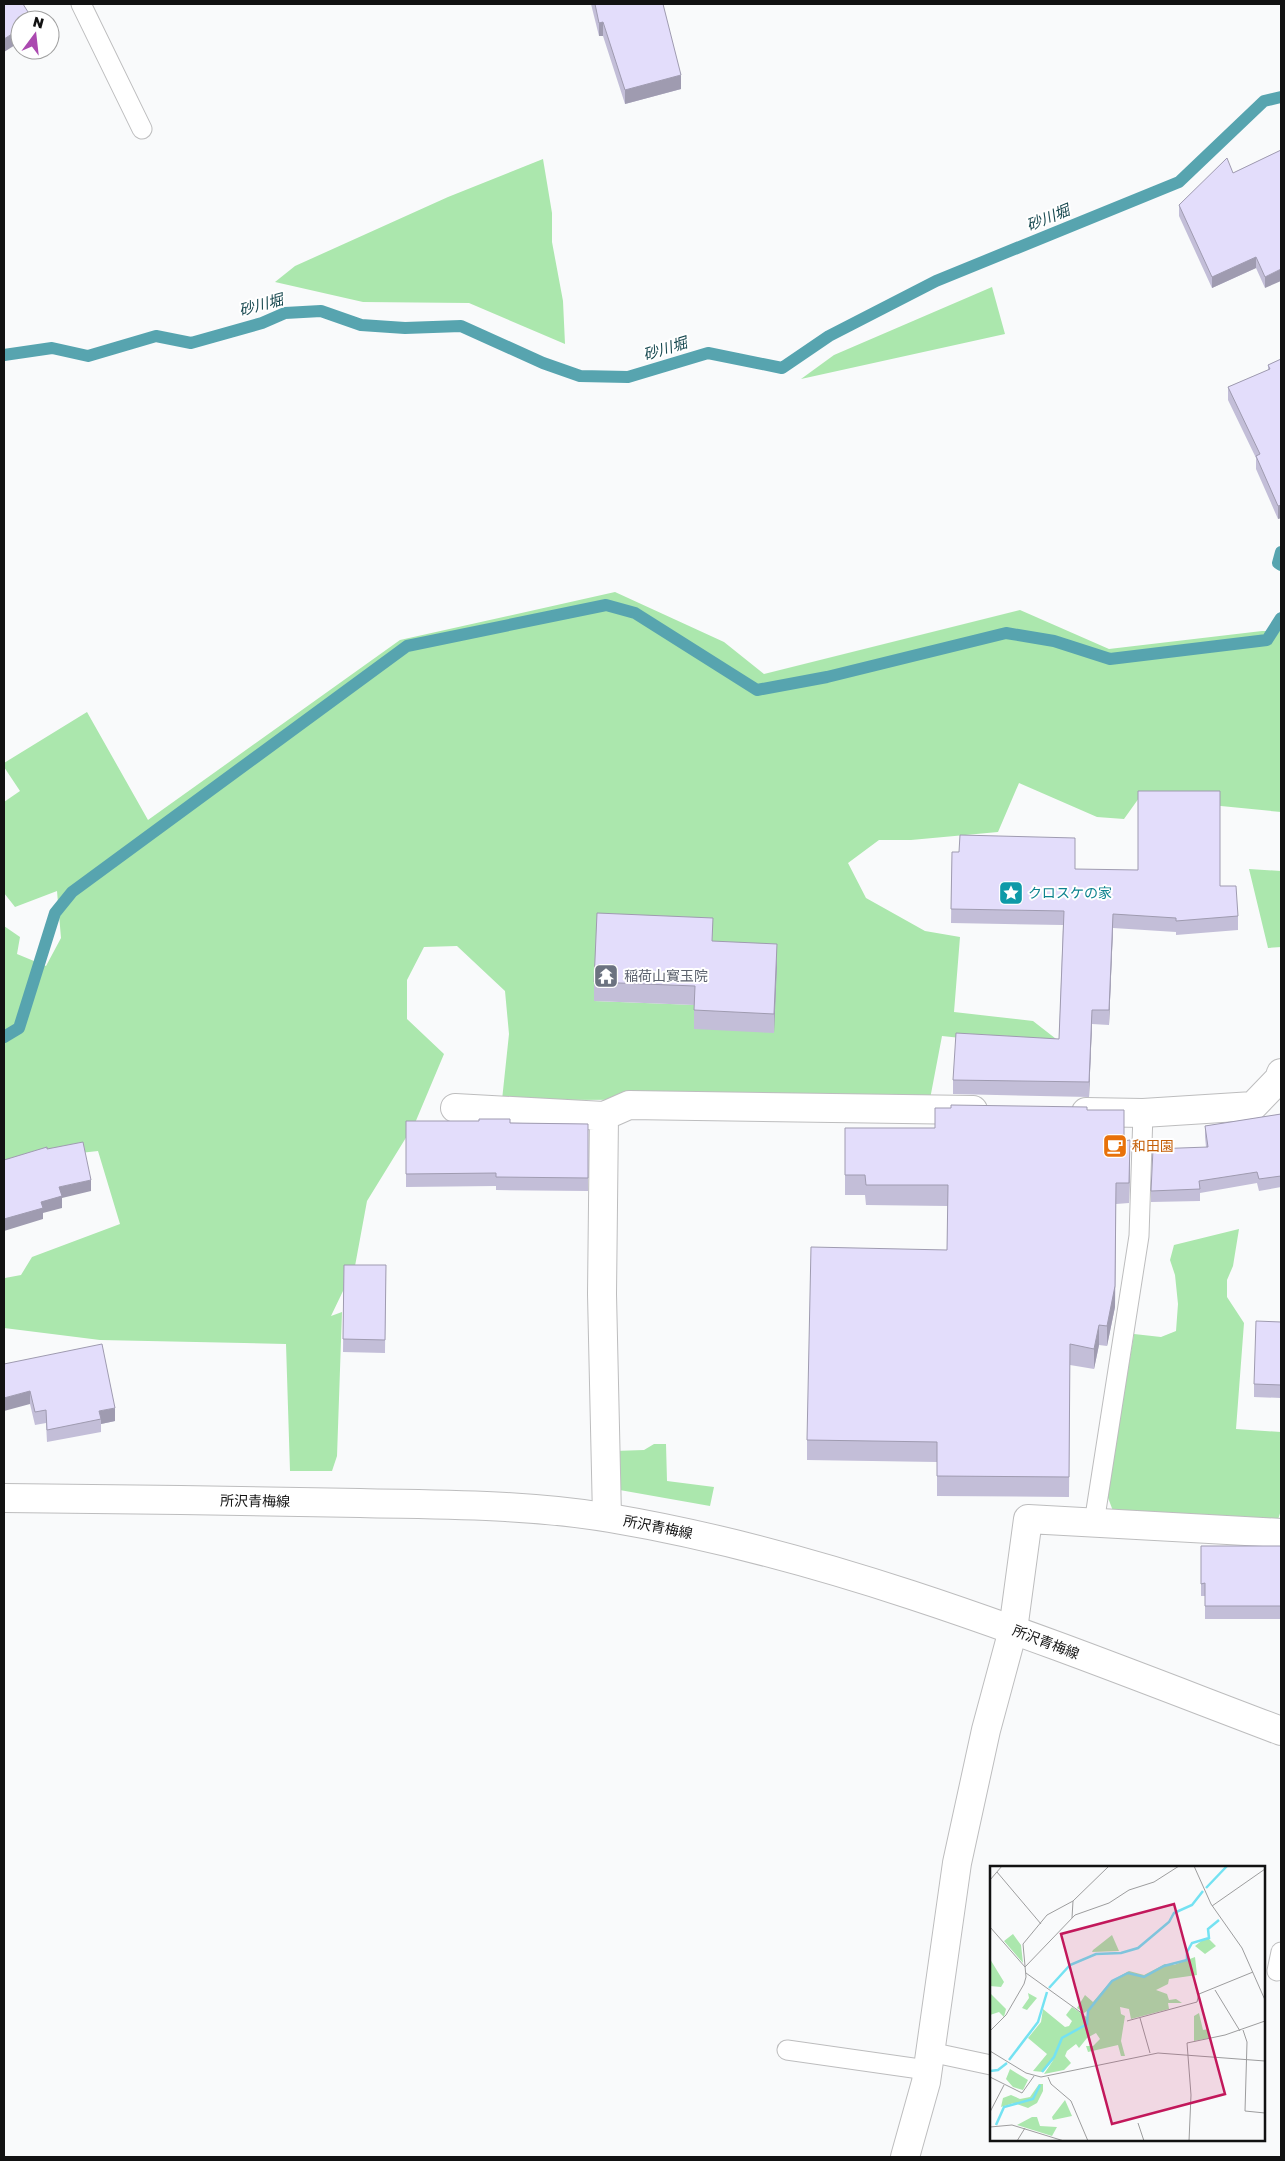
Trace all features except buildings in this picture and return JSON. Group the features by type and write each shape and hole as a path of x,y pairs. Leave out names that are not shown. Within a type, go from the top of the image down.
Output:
{"street":[{"path":"1065,1111 1143,1112 1253,1106 1279,1079 1281,1073"},
{"path":"455,1108 604,1116 629,1105 996,1110"},
{"path":"604,1116 602,1294 607,1517"},
{"name":"所沢青梅線","path":"4,1498 510,1506 607,1517 776,1553 1013,1630 1281,1731"},
{"path":"905,2157 929,2061 957,1864 986,1730 1013,1630 1028,1519 1281,1533"}],"lane":[{"path":"81,4 142,129"},
{"path":"1094,1523 1139,1236 1143,1112"},
{"path":"1276,1971 1281,1952"},
{"path":"787,2050 990,2065"}],"green space":[{"path":"543,159 552,213 552,242 563,301 565,344 469,303 363,302 275,282 295,266 448,197"},
{"path":"992,287 1005,334 801,379 834,355"},
{"path":"615,592 724,642 764,674 1020,610 1109,649 1262,631 1281,631 1281,812 1139,798 1124,819 1097,817 1019,783 998,832 911,840 879,840 848,863 866,898 925,931 960,937 954,1012 1033,1021 1087,1063 1027,1045 942,1036 930,1099 502,1100 509,1034 505,991 457,946 424,947 407,980 407,1019 444,1054 415,1123 367,1201 355,1266 331,1316 342,1312 337,1456 332,1471 290,1471 286,1344 100,1340 4,1328 4,1275 5,1278 21,1275 32,1257 120,1224 98,1151 44,1157 4,1168 4,926 20,937 17,954 46,966 61,938 57,891 15,907 4,893 4,802 20,791 4,767 4,763 87,712 148,820 400,640","holes":["712,937 712,960 695,1005 594,1001"]},
{"path":"1249,869 1281,871 1281,947 1268,948"},
{"path":"1239,1229 1233,1266 1227,1280 1227,1297 1244,1323 1236,1429 1281,1432 1281,1510 1277,1523 1113,1511 1107,1495 1134,1334 1161,1337 1176,1331 1178,1304 1175,1275 1170,1260 1174,1245"},
{"path":"654,1444 666,1444 667,1481 714,1487 710,1506 614,1489 614,1451 644,1450"}],"waterway":[{"name":"砂川堀","path":"4,355 52,348 88,356 156,336 191,343 262,323 285,313 321,311 361,325 405,328 461,326 543,363 580,376 628,377 708,353 782,368 829,336 936,281 1179,182 1264,101 1281,97"},
{"path":"1281,552 1278,563 1281,565"},
{"path":"4,1037 19,1028 55,913 72,892 407,646 606,605 635,613 757,690 827,677 1006,633 1054,641 1110,659 1267,640 1281,618"}],"place":[{"name":"クロスケの家","path":"1011,893"},
{"name":"稲荷山寳玉院","path":"606,976"},
{"name":"和田園","path":"1115,1146"}]}
